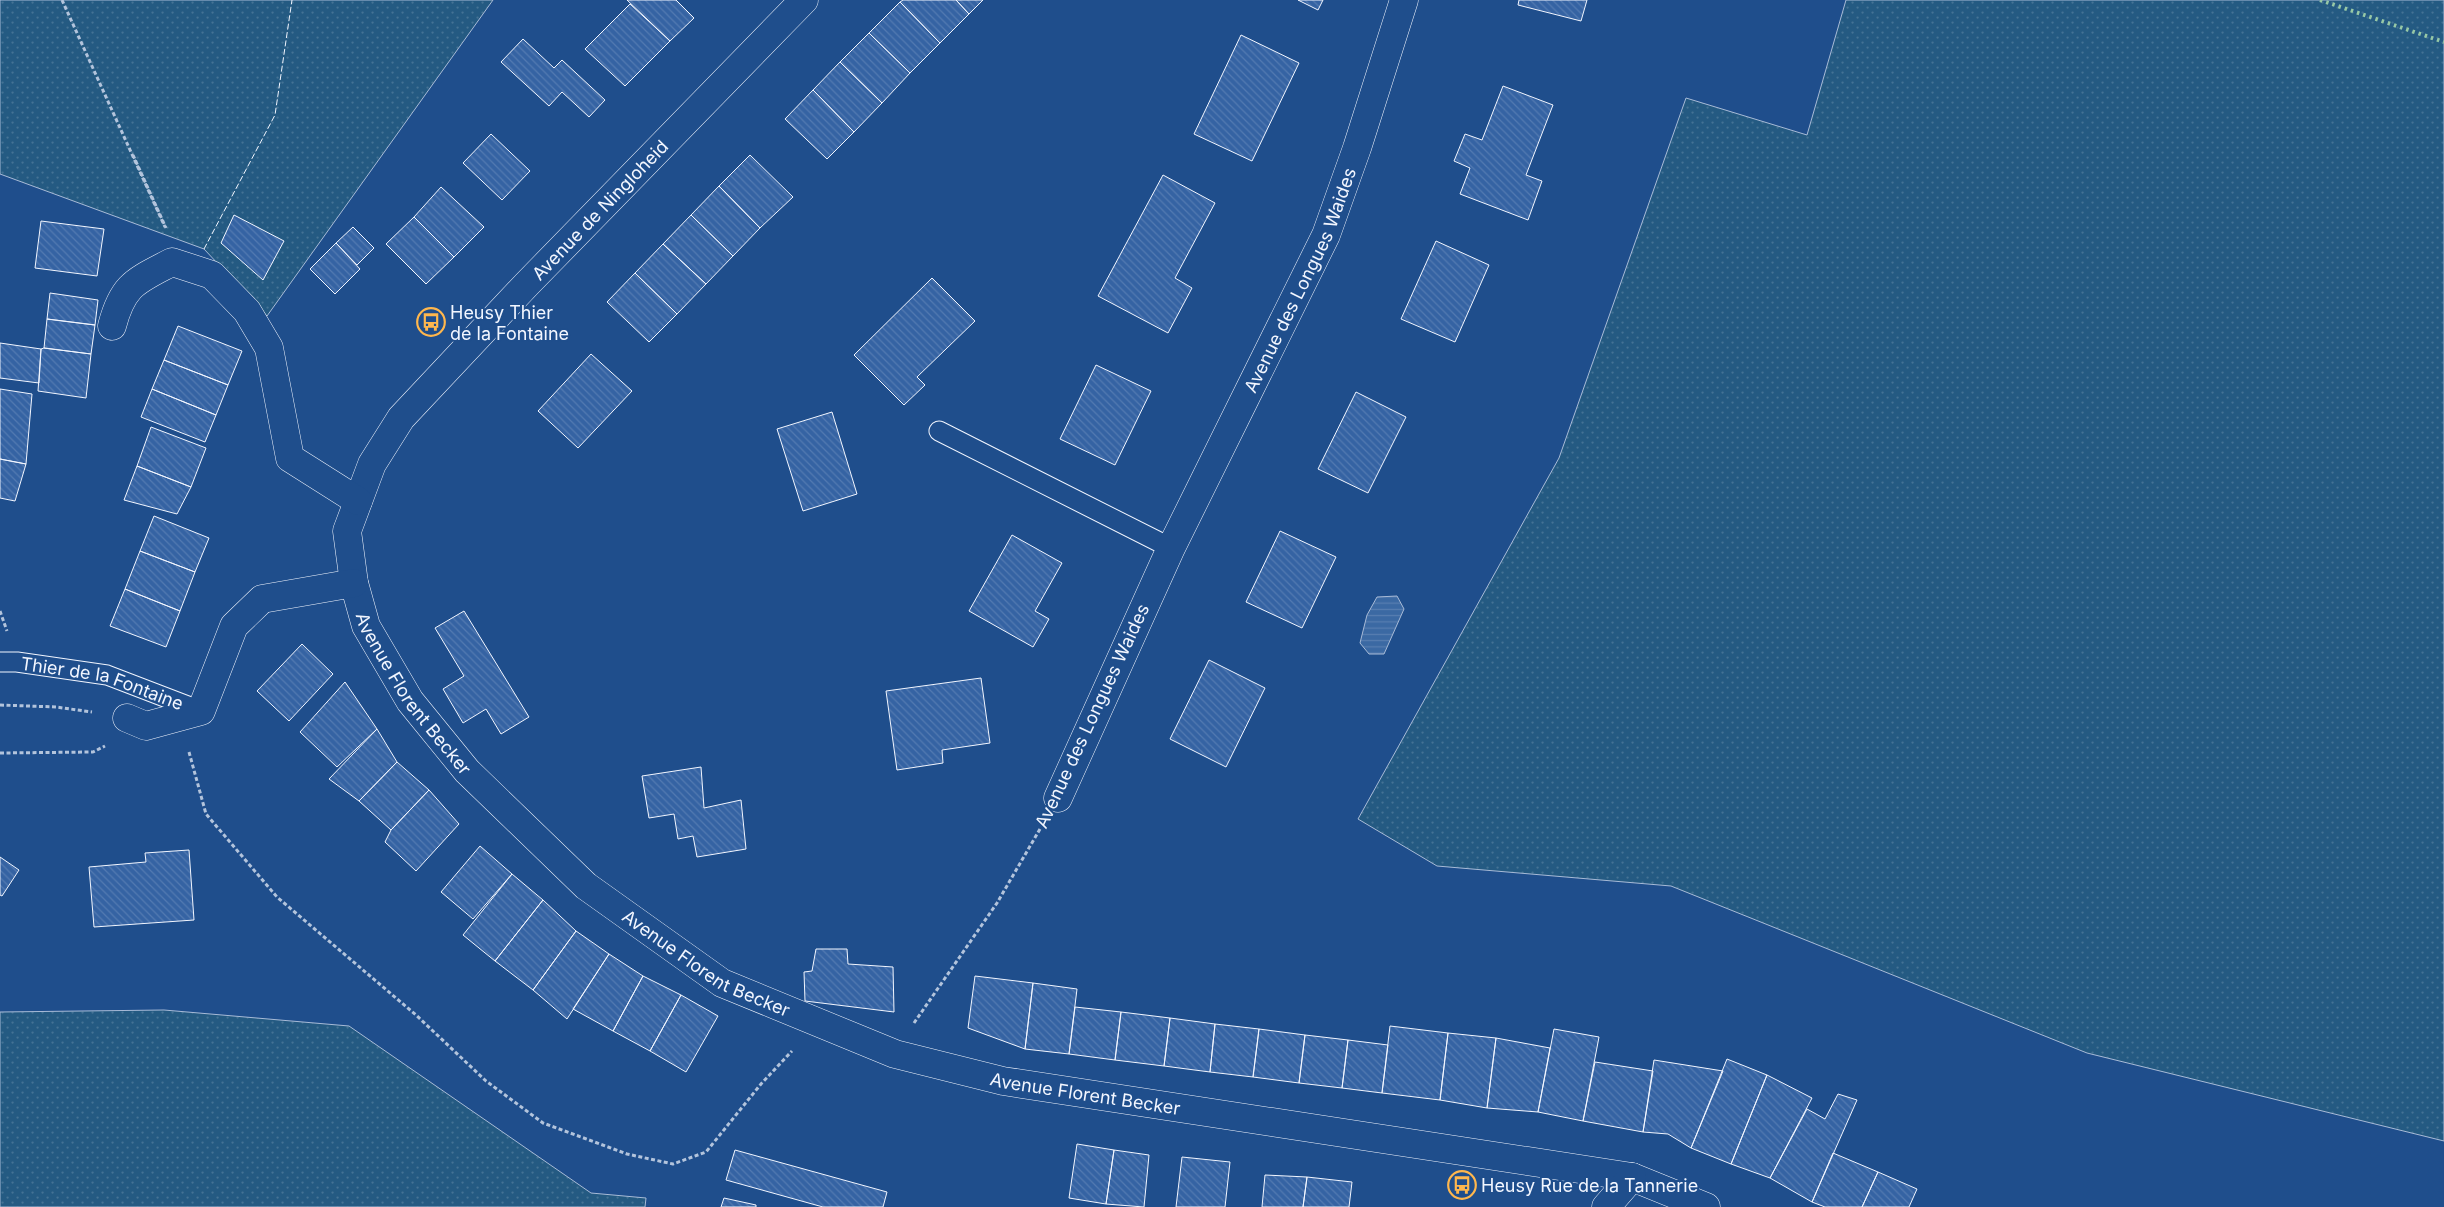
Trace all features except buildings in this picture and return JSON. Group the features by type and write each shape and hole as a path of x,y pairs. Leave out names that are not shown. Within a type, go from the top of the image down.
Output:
{"street":[{"name":"Avenue de Ningloheid","path":"358,501 372,464 400,418 526,285 804,0"},
{"name":"Avenue des Longues Waides","path":"1058,798 1171,548 1326,236 1357,148 1404,0"},
{"path":"112,326 118,305 132,283 172,262 212,275 247,311 269,348 290,458 358,501"},
{"name":"Avenue Florent Becker","path":"358,501 347,531 354,583 366,626 410,701 467,772 586,886 722,983 895,1054 1003,1081 1632,1177 1706,1207"},
{"name":"Thier de la Fontaine","path":"137,722 201,710 234,626 262,599 354,583"},
{"path":"1606,1207 1632,1177"}],"lane":[{"path":"939,431 1171,548"},
{"name":"Thier de la Fontaine","path":"0,662 18,662 107,675 201,710"}],"path":[{"path":"62,0 183,266"},
{"path":"133,155 183,266"},
{"name":"Thier de la Fontaine","path":"0,705 56,706 137,722"},
{"name":"Thier de la Fontaine","path":"201,710 193,718 188,750 206,814 276,897 416,1015 486,1081 543,1123 628,1154 673,1164 706,1152 761,1084 780,1066 816,1021"},
{"path":"0,753 93,752 137,722"},
{"name":"Avenue des Longues Waides","path":"925,1006 997,903 1058,798"}],"shaded area":[{"path":"0,0 493,0 267,316 204,249 0,174"},
{"path":"1846,0 2444,0 2444,1141 2087,1053 1671,886 1437,866 1358,819 1559,458 1686,98 1807,135"},
{"path":"1397,596 1404,609 1384,654 1369,654 1360,643 1367,615 1377,597"},
{"path":"164,1010 349,1026 591,1193 646,1198 645,1207 0,1207 0,1012"}],"hedge":[{"path":"2320,0 2444,42"}],"fence":[{"path":"204,249 275,115 292,0"}],"place":[{"name":"Heusy Thier de la Fontaine","path":"431,322"},
{"name":"Heusy Rue de la Tannerie","path":"1462,1185"}]}
